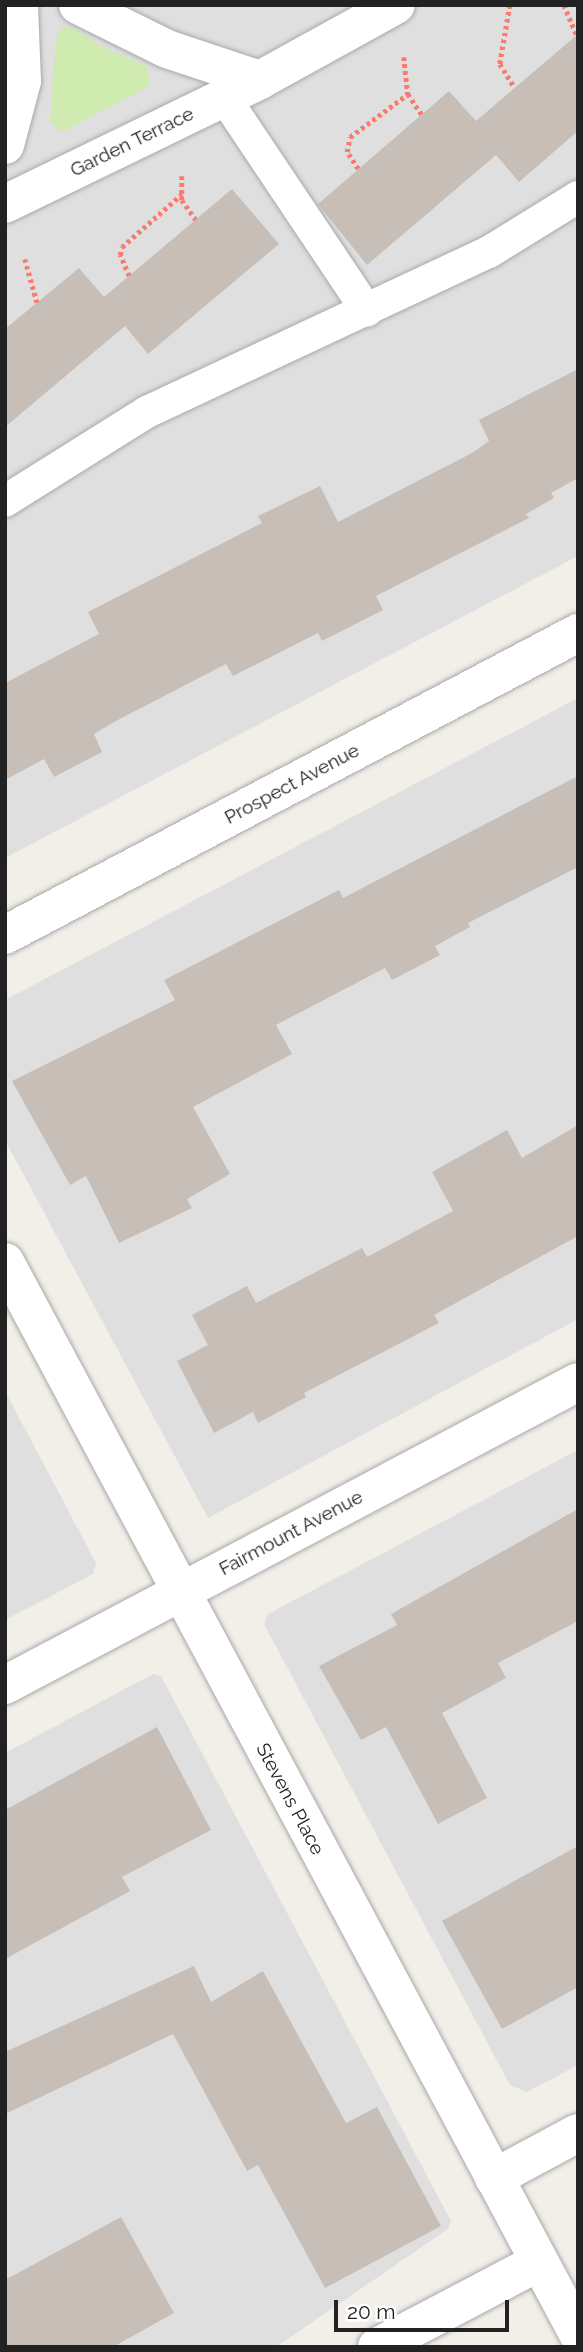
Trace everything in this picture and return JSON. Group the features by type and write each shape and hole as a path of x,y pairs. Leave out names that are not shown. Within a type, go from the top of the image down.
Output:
{"street":[{"path":"5,145 22,81 19,5"},
{"path":"78,5 167,50 260,80"},
{"name":"Garden Terrace","path":"5,204 260,80 396,5"},
{"name":"Prospect Avenue","path":"5,934 578,633"},
{"name":"Stevens Place","path":"5,1262 179,1592 578,2334"},
{"name":"Fairmount Avenue","path":"5,1685 578,1382"},
{"path":"494,2178 578,2133"},
{"path":"377,2347 539,2262"}],"lane":[{"path":"224,97 367,311"},
{"path":"5,501 147,412 489,252 578,197"}],"path":[{"path":"510,5 500,64 515,88"},
{"path":"564,5 577,35"},
{"path":"404,55 408,94 422,115"},
{"path":"358,169 347,152 350,137 408,94"},
{"path":"182,176 182,194 196,220"},
{"path":"130,276 120,255 129,235 182,194"},
{"path":"24,258 37,302"}],"shaded area":[{"path":"5,5 578,5 578,556 5,858"},
{"path":"578,698 578,1319 208,1518 5,1140 5,1000"},
{"path":"5,1391 96,1563 93,1574 5,1620"},
{"path":"578,1450 578,2065 527,2092 510,2085 264,1624 268,1614"},
{"path":"153,1674 161,1676 451,2221 448,2229 276,2347 5,2347 5,1753"}],"green space":[{"path":"73,27 99,45 148,67 149,86 62,132 50,121 56,38 62,28"}],"building":[{"path":"578,34 578,131 519,182 496,155 367,265 318,204 449,91 476,121"},
{"path":"232,189 279,244 148,354 125,326 5,427 5,329 79,268 104,297"},
{"path":"578,369 578,478 551,493 554,498 526,514 529,518 376,596 383,610 322,641 318,633 233,676 226,664 114,722 94,734 102,752 54,777 44,759 5,780 5,683 99,634 88,612 262,523 258,516 320,486 338,522 472,453 489,441 479,420"},
{"path":"578,776 578,867 468,923 470,927 435,946 440,955 392,980 385,968 276,1025 292,1054 193,1107 230,1174 187,1199 192,1208 119,1243 86,1176 70,1185 12,1081 175,1000 164,980 339,890 343,898"},
{"path":"578,1125 578,1236 434,1315 439,1323 304,1393 306,1397 258,1423 253,1412 214,1433 177,1361 208,1345 192,1315 247,1286 256,1303 362,1248 367,1257 453,1211 432,1172 507,1130 522,1158"},
{"path":"578,1509 578,1621 498,1663 506,1678 442,1713 487,1798 438,1824 386,1727 361,1740 319,1666 397,1625 391,1614"},
{"path":"157,1727 211,1830 122,1877 130,1891 5,1959 5,1810"},
{"path":"578,1846 578,1987 502,2029 442,1921"},
{"path":"194,1966 211,2002 263,1971 346,2123 377,2107 441,2226 325,2288 258,2165 247,2171 173,2034 5,2114 5,2052"},
{"path":"121,2217 174,2313 113,2347 5,2347 5,2280"}]}
